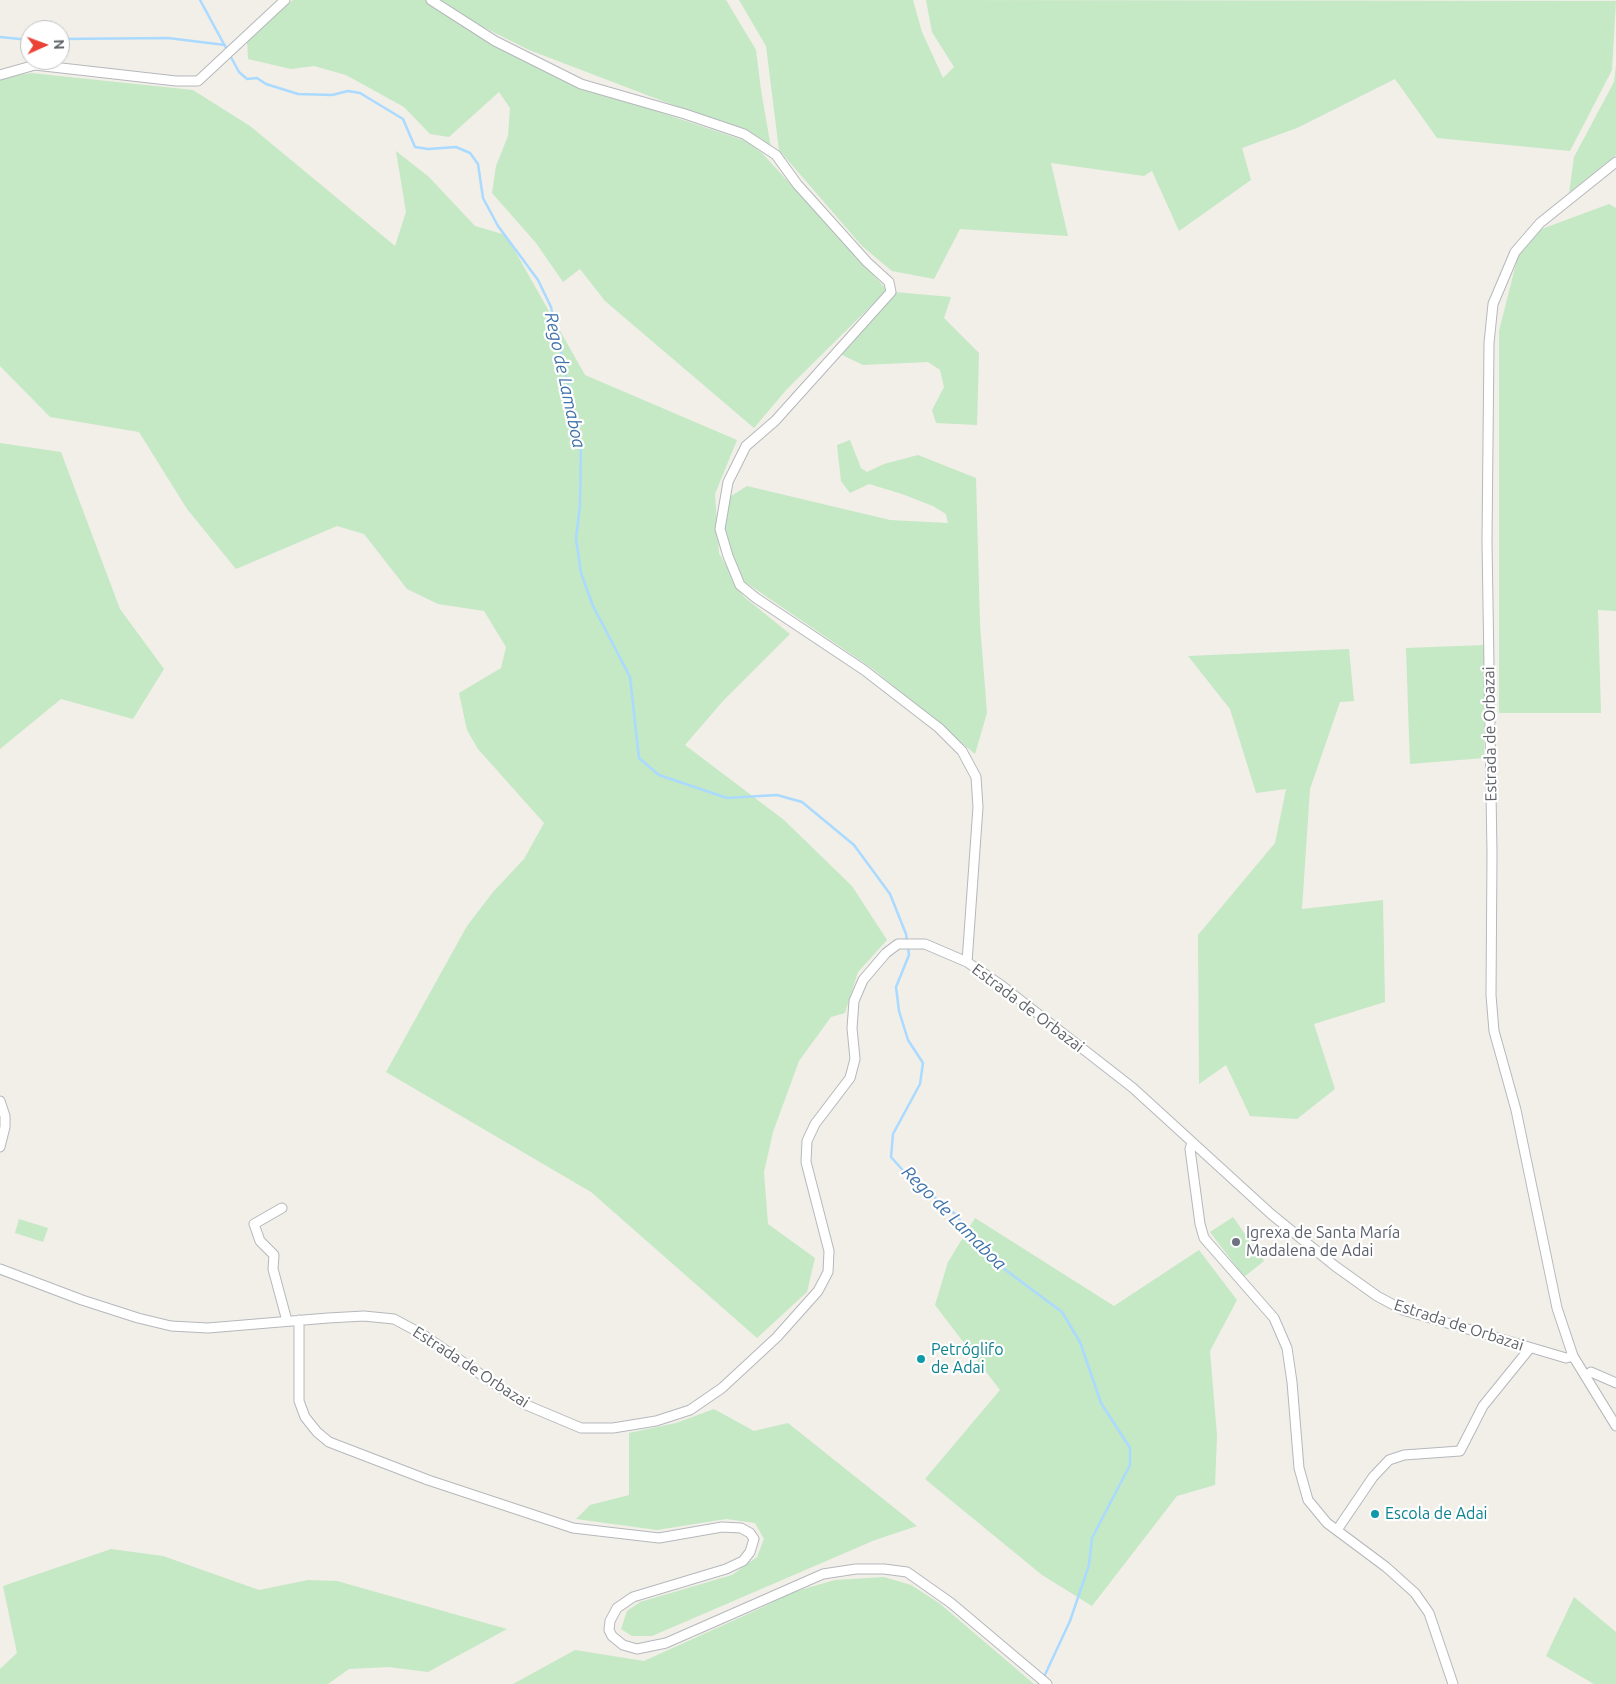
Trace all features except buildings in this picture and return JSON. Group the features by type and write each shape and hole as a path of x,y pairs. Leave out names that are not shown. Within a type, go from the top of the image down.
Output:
{"street":[{"path":"0,75 35,65 176,81 198,81 285,0"},
{"path":"431,0 495,42 581,84 685,114 744,134 776,155 797,184 860,255 889,282 891,292 775,422 746,446 728,482 720,528 728,556 740,586 864,670 939,728 962,751 976,777 978,806 968,962"},
{"name":"Estrada de Orbazai","path":"0,1270 82,1300 138,1318 171,1326 208,1328 364,1316 394,1319 422,1334 524,1404 581,1428 613,1428 656,1421 690,1410 722,1388 777,1337 818,1291 828,1272 829,1250 806,1162 807,1141 816,1124 850,1078 855,1059 852,1028 854,1001 863,980 886,954 898,944 925,944 968,962 1001,985 1133,1088 1271,1214 1335,1266 1377,1296 1403,1310 1566,1358 1572,1352 1557,1308 1516,1110 1494,1030 1491,995 1487,541 1489,343 1493,304 1515,252 1556,208 1616,162"},
{"path":"0,1101 6,1127 0,1147"},
{"path":"1192,1143 1190,1149 1200,1224 1204,1238 1274,1318 1287,1348 1292,1382 1298,1460 1308,1500 1336,1530 1386,1567 1415,1593 1429,1613 1453,1684"},
{"path":"1192,1161 1202,1152"},
{"path":"282,1208 254,1224 260,1241 274,1255 273,1269 288,1321"},
{"path":"299,1320 299,1401 305,1417 317,1432 329,1442 428,1480 573,1528 659,1538 722,1527 741,1528 750,1533 754,1539 750,1552 743,1561 726,1569 634,1597 617,1608 610,1621 609,1630 622,1646 643,1649 666,1643 823,1574 856,1569 884,1569 907,1572 951,1603 1048,1684"},
{"path":"1336,1530 1373,1478 1389,1460 1404,1455 1460,1451 1483,1406 1530,1348"},
{"path":"1572,1352 1616,1426"},
{"path":"1586,1375 1592,1372 1616,1383"}],"green space":[{"path":"293,0 426,0 482,38 572,83 746,141 762,153 887,290 787,389 754,428 605,301 580,269 563,282 536,243 492,193 496,166 508,136 510,108 499,92 449,137 430,134 404,107 346,75 314,66 291,69 248,59 247,40"},
{"path":"439,0 726,0 756,50 771,148 762,139 529,50 471,21"},
{"path":"739,0 913,0 922,32 943,78 954,67 932,32 926,0 1616,1 1612,70 1570,151 1437,138 1395,79 1297,128 1242,148 1251,180 1179,231 1152,171 1144,176 1051,163 1068,236 960,229 934,279 892,271 862,246 779,150 766,46"},
{"path":"1616,65 1616,155 1569,193 1574,157 1614,82"},
{"path":"31,73 193,90 250,126 395,246 406,212 396,151 429,177 475,226 506,235 585,375 737,440 715,494 719,553 743,596 790,634 723,701 685,745 784,820 852,886 887,940 858,972 845,1013 831,1017 799,1061 773,1132 764,1172 768,1224 815,1258 807,1292 757,1338 591,1192 386,1072 467,926 493,892 524,859 544,823 478,749 467,730 459,693 501,668 506,647 484,611 438,604 407,589 364,534 337,526 236,569 187,509 139,432 50,417 0,366 0,78"},
{"path":"1609,204 1616,208 1616,611 1598,610 1601,713 1499,713 1499,331 1523,236"},
{"path":"895,292 951,297 944,318 979,353 977,425 936,423 932,410 944,387 940,370 928,362 863,365 840,354"},
{"path":"850,440 861,468 867,472 884,464 918,455 976,478 980,624 987,713 975,754 873,669 739,578 723,533 728,498 747,486 890,520 948,523 946,514 933,506 902,494 869,484 850,493 841,481 837,445"},
{"path":"0,443 61,452 120,609 164,669 133,719 61,699 0,749"},
{"path":"1484,645 1484,758 1410,764 1406,648"},
{"path":"1349,649 1354,701 1340,702 1310,789 1302,909 1383,900 1385,1002 1314,1024 1335,1089 1297,1119 1250,1116 1226,1065 1199,1084 1198,935 1275,843 1286,789 1256,793 1230,709 1188,656"},
{"path":"1233,1217 1264,1261 1244,1277 1210,1232"},
{"path":"975,1218 1114,1306 1199,1250 1237,1300 1210,1351 1217,1436 1215,1485 1177,1496 1092,1606 1042,1575 925,1479 1000,1390 935,1305 948,1262"},
{"path":"19,1219 48,1228 43,1242 15,1233"},
{"path":"714,1409 754,1431 788,1423 917,1526 875,1540 652,1636 632,1636 621,1629 627,1611 640,1602 732,1575 757,1557 764,1539 755,1523 726,1519 657,1530 576,1519 590,1505 629,1495 629,1433 676,1423"},
{"path":"111,1549 163,1556 259,1590 308,1580 337,1581 507,1629 428,1672 389,1667 349,1669 328,1684 0,1684 0,1669 17,1653 3,1586"},
{"path":"884,1577 911,1585 939,1603 1034,1684 513,1684 575,1650 644,1661 793,1592 835,1580"},
{"path":"1574,1597 1616,1632 1616,1684 1594,1684 1546,1656"}],"waterway":[{"name":"Rego de Lamaboa","path":"200,0 239,72 247,79 257,78 266,84 298,94 332,95 348,91 360,93 403,119 415,147 428,149 456,147 470,153 478,164 483,198 498,226 538,280 551,307 581,445 580,505 576,539 581,573 593,606 630,677 639,758 659,775 727,798 777,795 802,802 854,845 890,894 906,934 909,955 896,987 899,1011 908,1040 923,1063 920,1084 893,1134 891,1157 908,1176 955,1214 991,1259 1062,1312 1080,1342 1101,1403 1130,1448 1130,1465 1092,1538 1089,1565 1070,1621 1043,1679"},
{"path":"0,37 20,39"},
{"path":"70,39 168,38 225,45"}],"place":[{"name":"Igrexa de Santa María Madalena de Adai","path":"1236,1242"},
{"name":"Petróglifo de Adai","path":"921,1359"},
{"name":"Escola de Adai","path":"1375,1514"}]}
